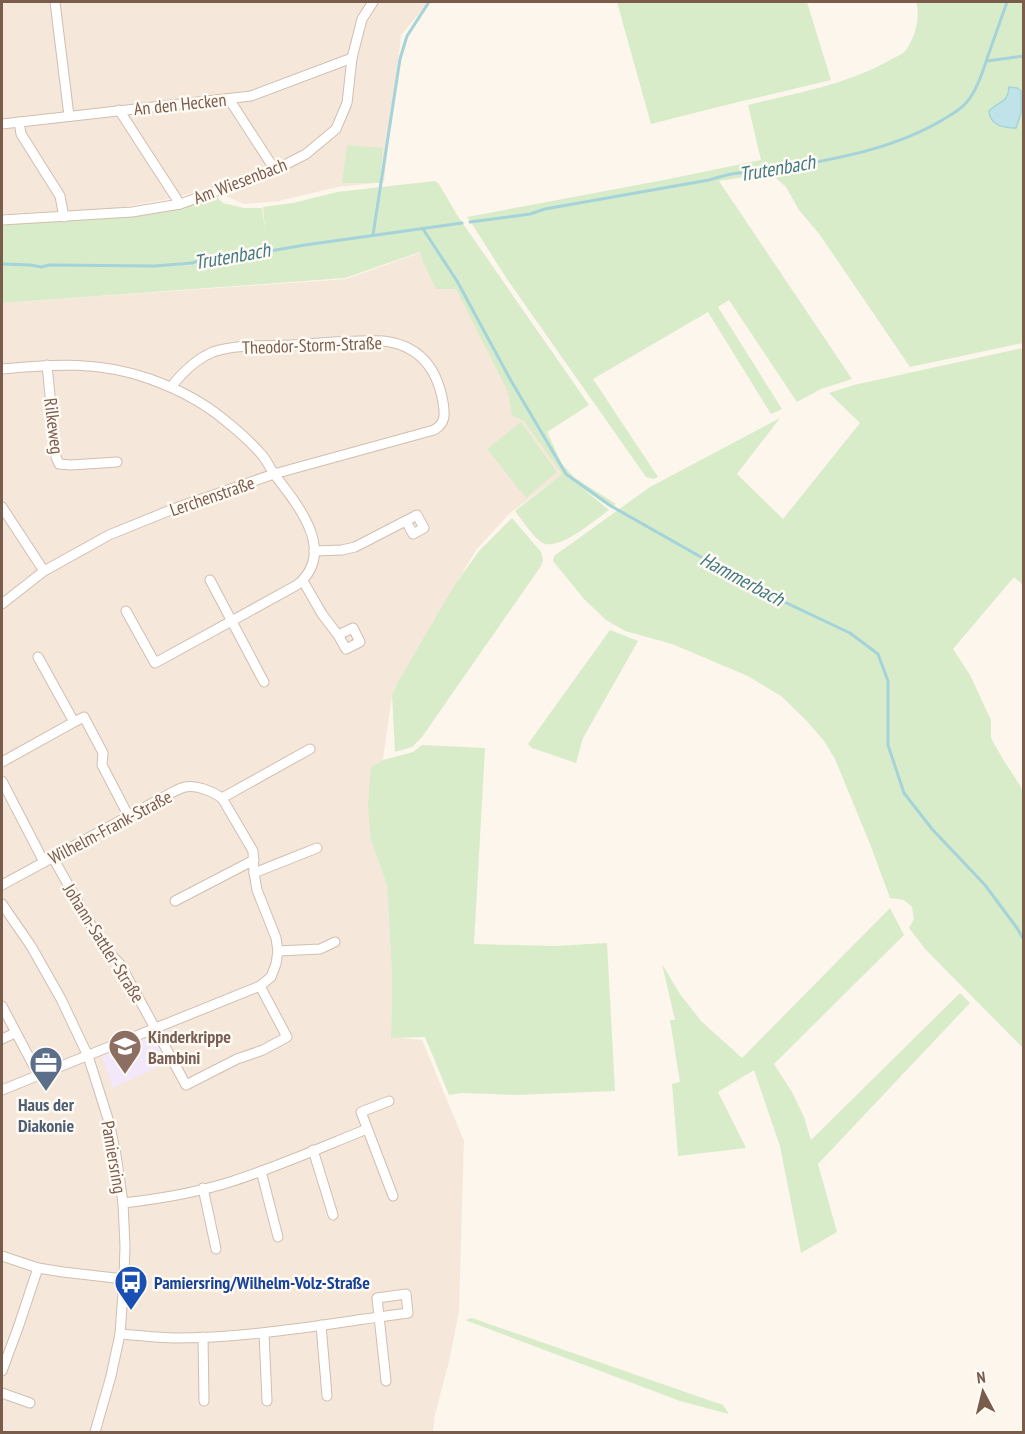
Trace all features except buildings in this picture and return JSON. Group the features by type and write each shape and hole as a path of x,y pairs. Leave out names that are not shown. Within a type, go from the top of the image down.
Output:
{"street":[{"path":"55,2 69,116"},
{"name":"Am Wiesenbach","path":"2,220 132,212 180,204 275,170 306,154 336,129 346,103 352,58 362,19 373,2"},
{"name":"An den Hecken","path":"2,124 251,96 352,58"},
{"path":"229,99 275,170"},
{"path":"119,110 180,204"},
{"path":"19,122 21,134 60,196 64,217"},
{"name":"Theodor-Storm-Straße","path":"171,387 199,360 223,349 372,340 393,342 420,356 435,373 444,405 445,417 440,426"},
{"path":"2,369 78,364 103,366 130,372 171,387 207,407 247,439 263,457 306,519 313,538 314,551 311,565 303,580 155,663 126,611"},
{"name":"Rilkeweg","path":"47,365 56,457 59,464 117,462"},
{"name":"Lerchenstraße","path":"2,604 44,570 109,535 173,509 274,474 440,426"},
{"path":"2,507 44,570"},
{"path":"314,551 355,548 406,521"},
{"path":"210,580 264,682"},
{"path":"303,580 322,614 339,635"},
{"path":"38,657 74,722"},
{"path":"2,762 84,717 103,753 102,765 128,815"},
{"path":"2,1090 260,986 271,977 278,951 276,938 257,890 254,851 222,798 310,749"},
{"name":"Johann-Sattler-Straße","path":"2,781 103,946 120,964 186,1085 286,1037 260,986"},
{"name":"Wilhelm-Frank-Straße","path":"2,885 128,815 186,787 203,789 222,798"},
{"path":"254,873 317,848"},
{"path":"175,901 254,860"},
{"name":"Pamiersring","path":"2,904 31,946 61,999 88,1056 116,1155 123,1203 125,1246 120,1334 111,1376 94,1432"},
{"path":"278,951 320,949 335,942"},
{"path":"2,1006 39,1076"},
{"path":"2,1040 15,1033"},
{"path":"389,1101 361,1112 393,1196"},
{"path":"123,1203 165,1198 229,1182 367,1129"},
{"path":"312,1150 333,1215"},
{"path":"261,1171 278,1237"},
{"path":"203,1188 216,1250"},
{"path":"2,1256 38,1268 124,1279"},
{"path":"2,1371 20,1325 38,1268"},
{"path":"120,1334 174,1338 246,1335 264,1332 321,1325 379,1317 408,1313 406,1294 377,1298 380,1305 379,1317 386,1381"},
{"path":"321,1325 327,1396"},
{"path":"264,1332 267,1401"},
{"path":"203,1337 204,1401"},
{"path":"2,1394 30,1403"}],"shaded area":[{"path":"2,2 429,2 401,35 384,182 338,187 279,201 244,204 226,196 220,186 168,199 111,209 2,214"},
{"path":"436,247 562,474 509,514 476,550 399,680 392,695 383,760 371,768 371,841 387,885 392,977 391,1037 422,1040 464,1141 459,1311 449,1362 435,1414 433,1432 2,1432 2,303 346,279"},
{"name":"Kinderkrippe Bambini","path":"154,1034 169,1061 113,1088 102,1056"}],"green space":[{"path":"617,2 807,2 831,80 651,124"},
{"path":"916,2 1023,2 1023,343 910,367 820,235 799,210 786,187 770,173 719,181 852,379 821,389 797,402 729,300 718,307 782,409 771,414 708,312 593,379 658,477 653,479 646,477 507,279 467,217 761,160 748,105 839,82 873,69 900,55 906,50 914,33 918,14"},
{"path":"347,145 383,148 380,183 342,183"},
{"path":"435,181 589,405 547,432 562,464 575,478 616,504 611,508 582,488 609,510 578,533 559,542 550,544 540,541 515,511 562,474 523,420 512,416 508,392 456,289 436,289 420,252 345,278 2,303 2,221 64,218 216,196 223,203 244,208 262,208 265,229 263,207 293,203 337,192"},
{"path":"1023,348 1023,585 1014,577 953,649 970,675 991,720 991,738 1023,790 1023,1048 926,950 909,928 914,919 912,907 904,900 890,898 835,759 824,741 806,720 781,696 748,676 672,644 625,631 606,620 584,599 553,561 554,556 650,487 780,418 737,474 783,519 860,423 829,393 854,385"},
{"path":"521,422 557,472 526,498 487,449"},
{"path":"512,518 541,552 543,560 541,566 422,737 412,747 395,752 392,695 399,680 454,586 479,551"},
{"path":"610,630 638,641 583,738 576,763 532,748 528,744"},
{"path":"422,745 485,748 474,944 554,946 607,943 615,1091 449,1095 425,1037 391,1038 392,977 387,885 371,841 368,804 371,767 383,760 413,752"},
{"path":"890,908 904,935 774,1064 792,1092 804,1117 811,1140 960,993 970,1003 818,1164 837,1232 801,1253 780,1146 754,1070 718,1092 746,1148 678,1156 672,1084 680,1082 670,1020 675,1020 662,964 680,994 701,1021 742,1058"},
{"path":"472,1318 723,1405 729,1414 680,1401 465,1320"}],"water":[{"path":"1009,87 1021,91 1021,113 1016,128 1002,127 995,123 989,111 1007,97"}],"waterway":[{"path":"373,235 400,59 407,36 429,2"},
{"name":"Trutenbach","path":"470,222 530,214 545,209 733,174 757,173 805,164 877,148 922,131 959,110 974,92 1007,2"},
{"path":"987,61 1024,56"},
{"name":"Trutenbach","path":"2,264 41,267 49,265 155,266 192,263 213,256 233,256 462,223"},
{"name":"Hammerbach","path":"423,229 457,281 510,379 566,474 611,506 759,590 850,633 878,654 888,681 888,745 904,793 932,829 985,885 1024,940"}],"place":[{"name":"Kinderkrippe Bambini","path":"125,1075"},
{"name":"Haus der Diakonie","path":"46,1092"},
{"name":"Pamiersring/Wilhelm-Volz-Straße","path":"131,1311"}]}
